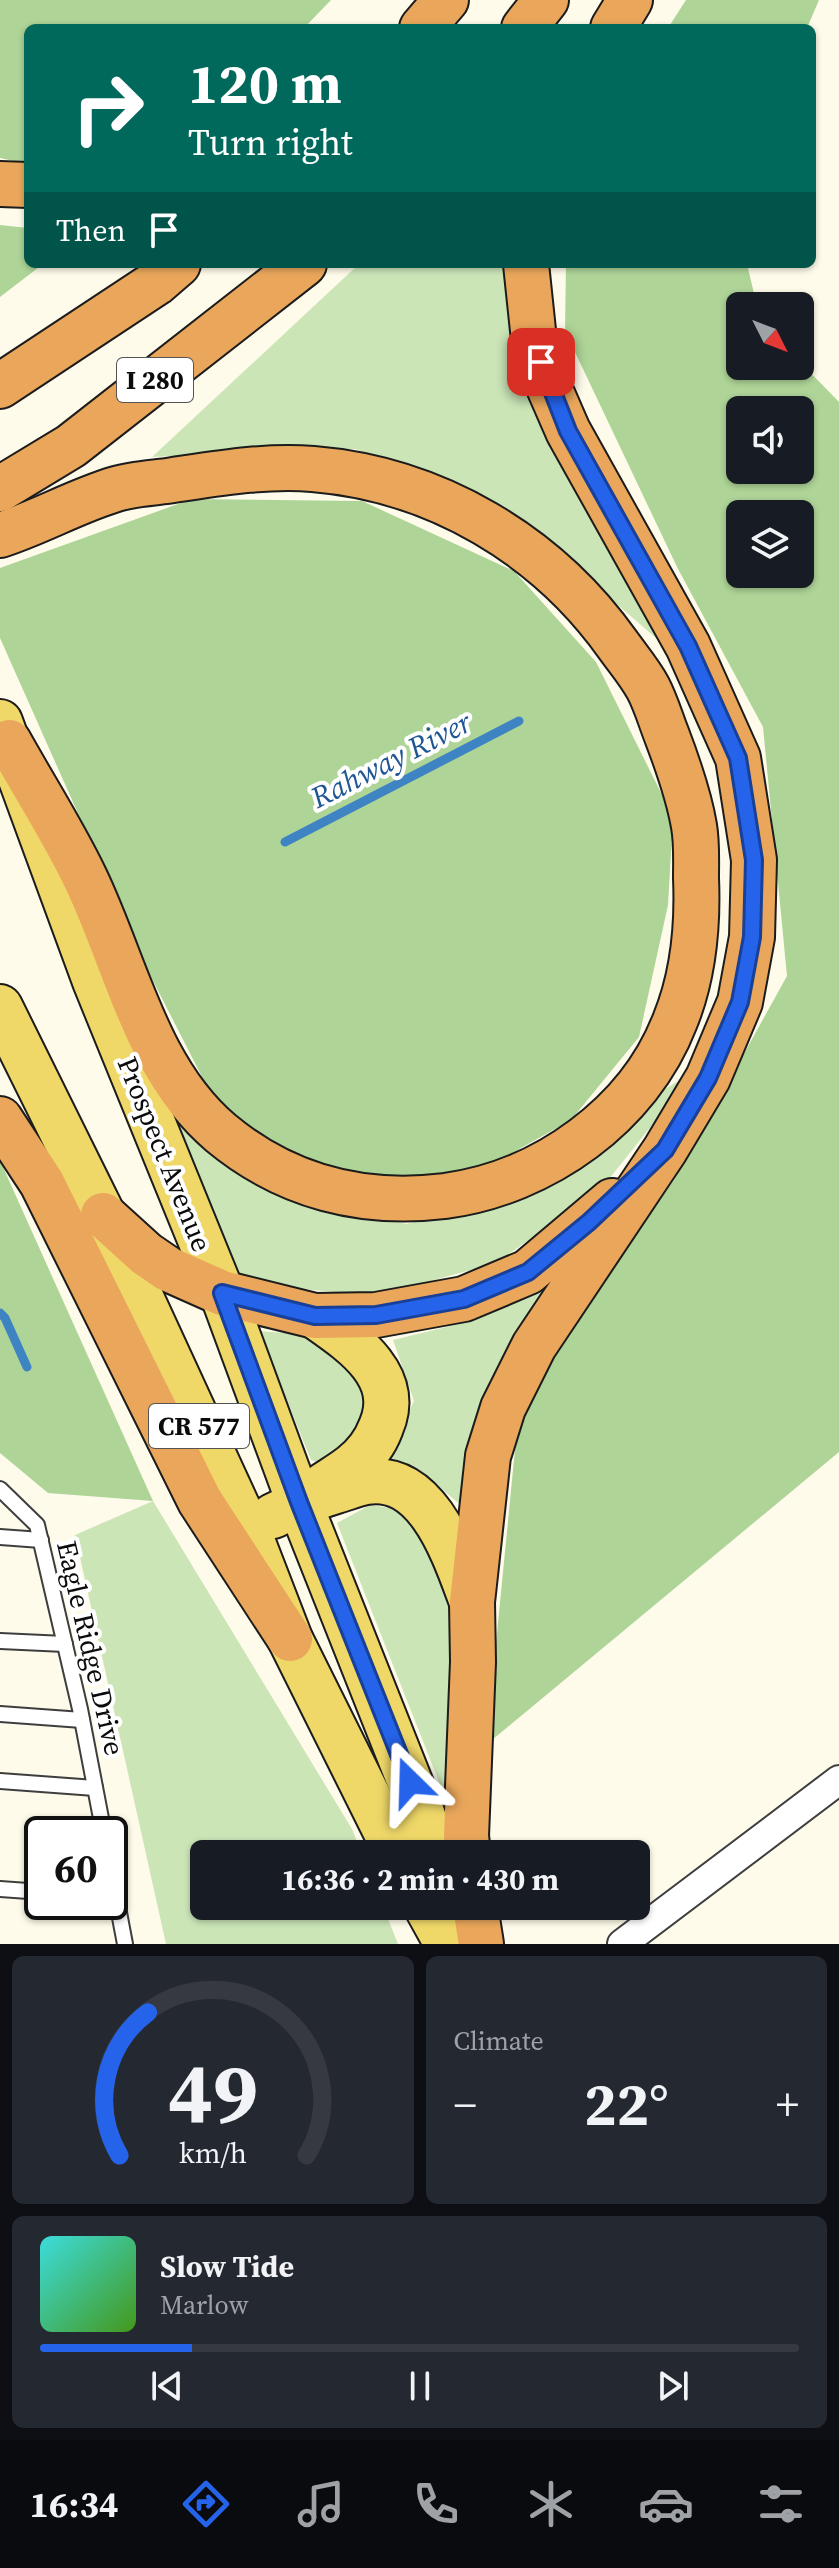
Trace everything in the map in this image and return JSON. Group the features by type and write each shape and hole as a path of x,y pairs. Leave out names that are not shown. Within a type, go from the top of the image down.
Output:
{"highway":[{"path":"425,24 446,0"},
{"path":"527,24 546,0"},
{"path":"615,24 630,0"},
{"path":"0,184 24,185"},
{"name":"I 280","path":"0,386 156,283 173,268"},
{"name":"I 280","path":"0,489 71,446 299,268"},
{"path":"466,1840 472,1602 488,1456 503,1408 534,1346 665,1150 708,1078 740,1002 752,937 754,860 738,758 688,646 568,431 548,385 534,340 526,268"},
{"path":"0,535 119,488 231,471 308,469 372,477 435,497 504,534 549,567 600,620 648,687 677,762 695,827 697,897 691,965 675,1023 647,1073 582,1141 544,1165 499,1185 400,1201 352,1196 300,1180 260,1162 218,1131 184,1092 153,1042 85,878 4,732"},
{"path":"0,1119 42,1183 200,1501 290,1639"},
{"path":"103,1215 146,1254 168,1269 222,1293 315,1316 376,1315 464,1299 528,1272 589,1222 665,1150"},
{"path":"477,1920 481,1944"}],"main road":[{"name":"Prospect Avenue","path":"4,732 95,981 222,1293 299,1502 431,1840"},
{"name":"CR 577","path":"0,1007 103,1215 248,1530 290,1639 390,1840"},
{"path":"248,1530 299,1502 354,1465 374,1443 385,1417 387,1392 374,1366 345,1337 315,1316"},
{"path":"299,1502 368,1481 397,1485 436,1518 451,1546 472,1602"},
{"path":"434,1920 447,1944"},
{"path":"457,1920 465,1944"}],"street":[{"path":"622,1944 839,1780"}],"lane":[{"name":"Eagle Ridge Drive","path":"0,1489 37,1525 82,1720 100,1816"},
{"path":"0,1537 41,1540"},
{"path":"0,1641 65,1644"},
{"path":"0,1714 82,1720"},
{"path":"0,1781 95,1788"},
{"path":"0,1889 24,1891"},
{"path":"119,1920 125,1944"}],"green space":[{"path":"0,0 331,0 308,24 24,24 24,163 0,158"},
{"path":"686,0 819,0 809,24 671,24"},
{"path":"0,225 24,228 24,268 38,268 0,297"},
{"path":"355,268 507,268 507,300 535,413 657,639 504,506 355,449 152,457"},
{"path":"566,268 748,268 754,292 726,292 726,380 814,380 814,376 839,402 839,1452 486,1745 520,1399 674,1180 787,976 763,727 677,567 565,331"},
{"path":"192,499 362,501 514,571 596,662 673,817 668,905 639,1037 571,1120 469,1177 339,1183 222,1116 149,973 0,638 0,568"},
{"path":"696,1070 601,1189 496,1263 376,1296 249,1284 236,1271 166,1100 270,1190 406,1224 546,1187 657,1094"},
{"path":"0,1162 153,1501 48,1493 0,1453"},
{"path":"561,1271 462,1506 419,1470 383,1466 414,1401 393,1340 463,1323"},
{"path":"259,1331 297,1334 347,1358 369,1401 351,1445 330,1467 311,1460"},
{"path":"153,1501 356,1840 190,1840 190,1920 389,1920 398,1944 166,1944 75,1535"},
{"path":"370,1505 413,1511 458,1616 445,1797 337,1523"}],"waterway":[{"name":"Rahway River","path":"285,842 519,721"},
{"path":"0,1313 27,1367"}],"route":[{"path":"410,1782 299,1502 222,1293 315,1316 376,1315 464,1299 528,1272 589,1222 665,1150 708,1078 740,1002 752,937 754,860 738,758 688,646 568,431 541,362"}]}
